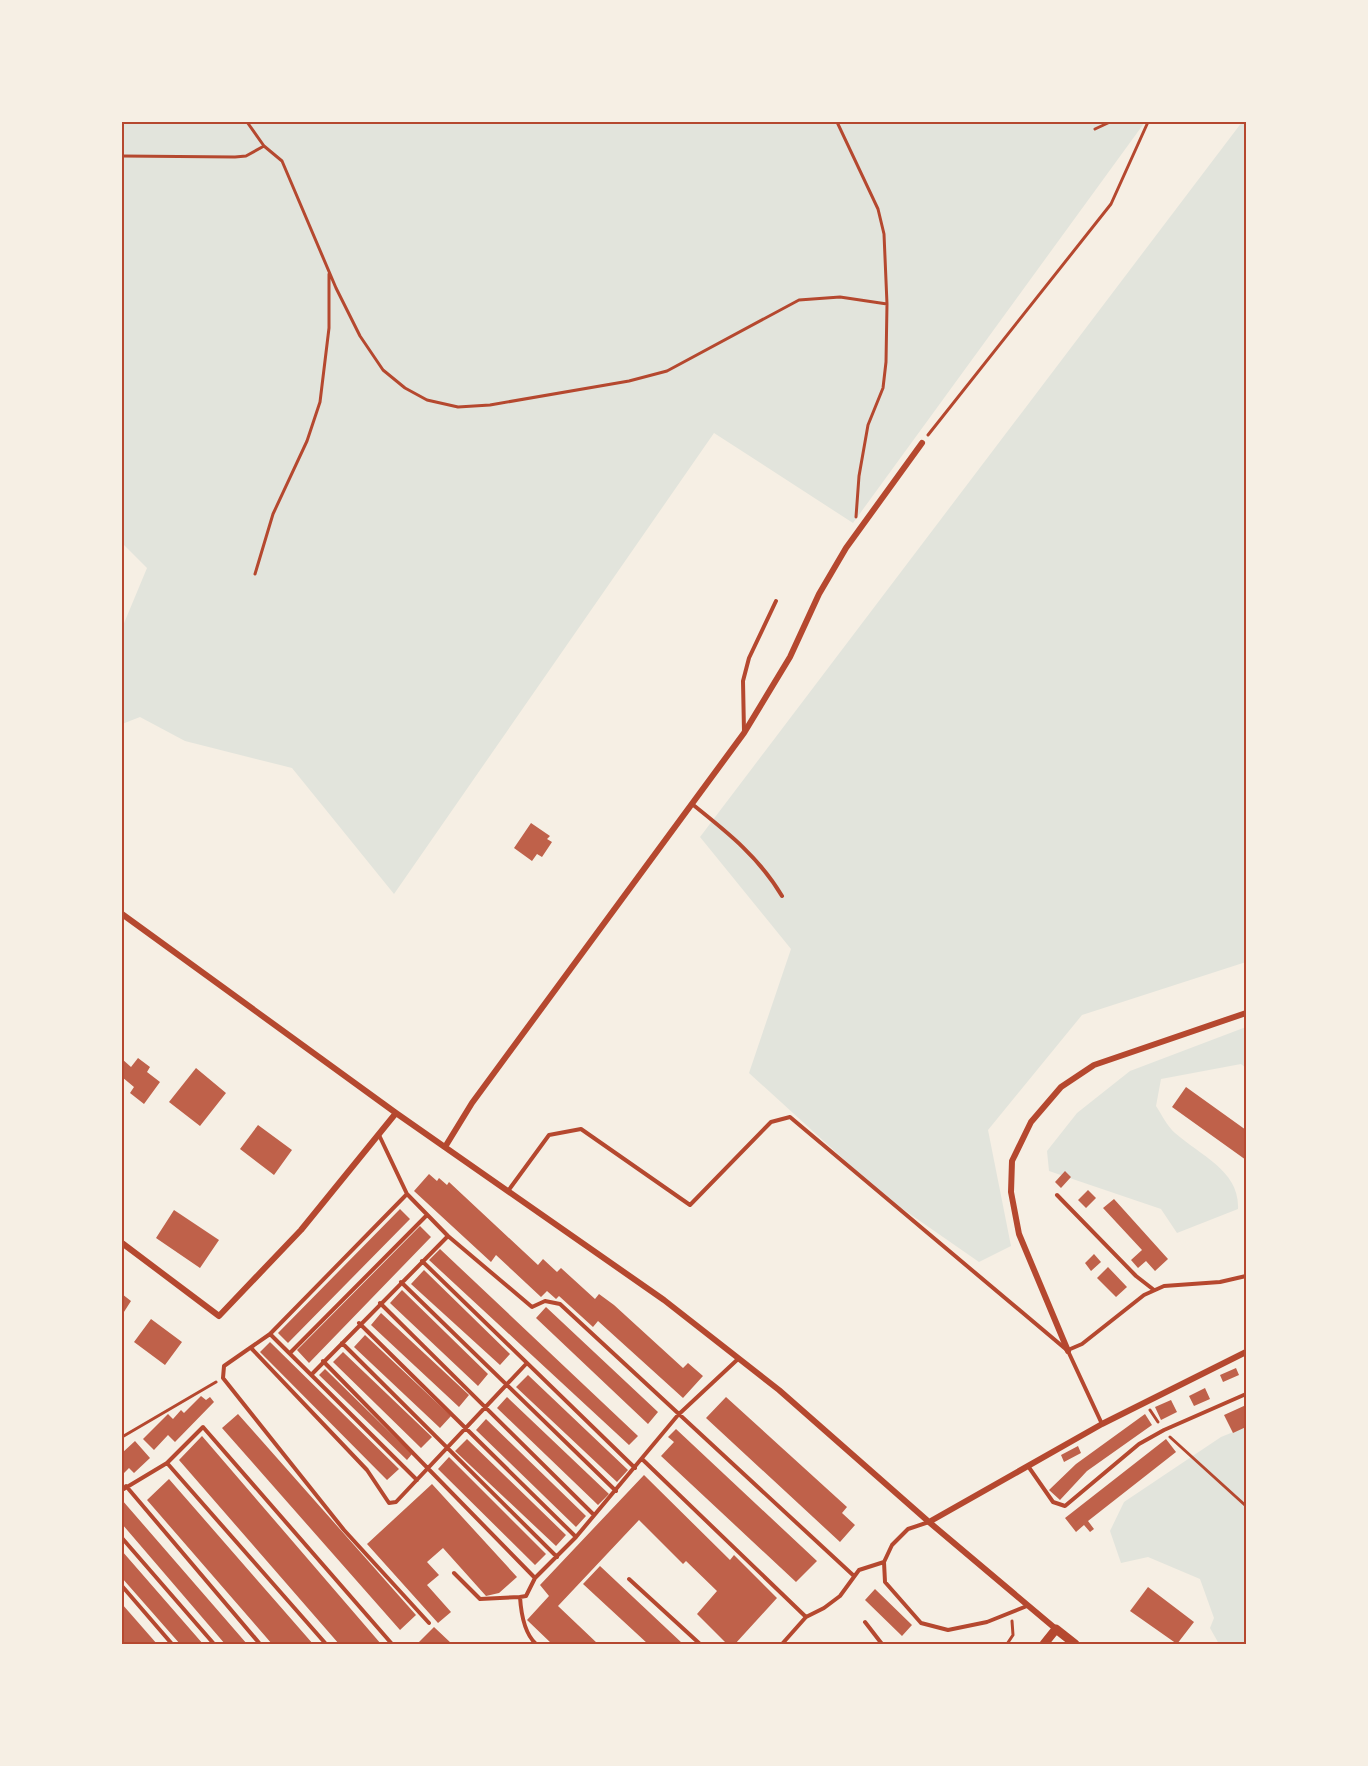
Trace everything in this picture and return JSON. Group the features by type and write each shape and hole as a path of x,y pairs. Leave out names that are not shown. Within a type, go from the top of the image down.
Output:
{"street":[{"path":"445,1147 472,1103 744,733 790,657 819,594 856,534 922,443"},
{"path":"122,914 396,1113 664,1300 779,1390 929,1522 1075,1644"},
{"path":"1068,1350 1019,1233 1011,1192 1012,1161 1030,1122 1061,1087 1094,1065 1246,1013"},
{"path":"122,1243 219,1316 301,1230 396,1113"},
{"path":"929,1522 1102,1424 1246,1352"},
{"path":"1044,1644 1056,1629"}],"lane":[{"path":"744,733 743,681 749,658 776,601"},
{"path":"692,804 736,839 767,870 782,896"},
{"path":"508,1191 549,1135 581,1129 690,1205 771,1122 790,1117 1068,1350 1102,1424"},
{"path":"379,1134 407,1194 448,1236 532,1307 545,1301 560,1304 854,1576"},
{"path":"407,1194 270,1334 252,1349 238,1354 224,1366 223,1378 344,1530 429,1623"},
{"path":"1057,1195 1136,1276 1154,1290"},
{"path":"291,1352 427,1215"},
{"path":"312,1374 359,1323 448,1236"},
{"path":"422,1261 635,1468"},
{"path":"1068,1350 1082,1344 1107,1322 1154,1290 1178,1283 1220,1282 1246,1276"},
{"path":"401,1282 616,1491"},
{"path":"380,1303 594,1515"},
{"path":"359,1323 576,1537"},
{"path":"270,1334 291,1352 417,1480"},
{"path":"342,1343 557,1557"},
{"path":"252,1349 367,1470 389,1503 396,1502 527,1363"},
{"path":"454,1573 480,1599 526,1596 535,1578 576,1537 678,1415 739,1359"},
{"path":"323,1361 535,1578"},
{"path":"1028,1466 1053,1502 1065,1506 1139,1444 1164,1430 1246,1394"},
{"path":"122,1490 167,1462 203,1427 392,1644"},
{"path":"642,1459 806,1617"},
{"path":"167,1462 326,1644"},
{"path":"126,1486 157,1526 260,1644"},
{"path":"929,1522 908,1529 892,1545 884,1562 885,1582 921,1623 948,1630 987,1622 1028,1605"},
{"path":"122,1538 214,1644"},
{"path":"782,1644 806,1617 824,1608 840,1596 859,1570 884,1562"},
{"path":"630,1579 700,1644"},
{"path":"122,1586 172,1644"},
{"path":"520,1597 521,1614 530,1639 537,1644"},
{"path":"865,1622 882,1644"}],"path":[{"path":"248,122 264,146 282,161 360,336 383,370 405,388 427,400 458,407 490,405 667,372 799,300 840,297 887,304"},
{"path":"837,122 878,209 884,234 887,304 886,362 883,388 868,425 859,476 856,534"},
{"path":"1095,129 1110,122"},
{"path":"922,443 1111,204 1148,122"},
{"path":"122,156 235,157 246,156 264,146"},
{"path":"255,574 273,514 307,441 320,402 329,328 329,270"},
{"path":"122,1437 223,1378"},
{"path":"1145,1403 1164,1430 1246,1506"},
{"path":"1007,1644 1013,1635 1010,1613"}],"shaded area":[{"path":"122,122 1145,122 853,523 714,433 394,894 292,768 185,741 140,717 122,724 122,628 147,568 122,543"},
{"path":"1242,122 1246,122 1246,962 1082,1015 988,1130 1011,1246 979,1262 884,1196 749,1073 791,949 700,837"},
{"path":"1246,1027 1246,1068 1241,1064 1161,1079 1156,1106 1172,1130 1226,1174 1233,1184 1238,1209 1177,1233 1161,1209 1049,1171 1047,1151 1077,1113 1130,1071"},
{"path":"1246,1427 1246,1644 1219,1644 1210,1628 1214,1618 1200,1579 1148,1557 1121,1563 1110,1531 1124,1502 1221,1437"}],"building":[{"path":"531,823 550,836 547,839 552,842 542,857 537,854 532,861 514,848"},
{"path":"138,1058 150,1067 147,1072 160,1082 144,1104 130,1093 134,1087 122,1077 122,1059 131,1067"},
{"path":"196,1068 226,1093 200,1126 169,1102"},
{"path":"1186,1087 1246,1130 1246,1160 1172,1107"},
{"path":"258,1125 292,1150 274,1175 240,1149"},
{"path":"1065,1171 1071,1177 1061,1188 1055,1182"},
{"path":"429,1174 437,1181 439,1178 447,1185 449,1182 538,1265 543,1259 557,1272 561,1268 595,1299 599,1294 614,1305 683,1368 688,1363 703,1376 683,1398 598,1321 593,1327 559,1296 556,1299 547,1291 541,1297 496,1255 491,1262 414,1191"},
{"path":"1088,1190 1096,1198 1086,1208 1078,1200"},
{"path":"1114,1199 1168,1259 1155,1271 1146,1261 1138,1268 1131,1260 1142,1250 1103,1208"},
{"path":"400,1209 410,1219 288,1343 278,1333"},
{"path":"174,1210 219,1240 200,1268 156,1238"},
{"path":"420,1226 431,1237 309,1363 297,1350"},
{"path":"440,1249 638,1436 629,1445 429,1260"},
{"path":"1094,1254 1101,1262 1091,1271 1085,1263"},
{"path":"1108,1267 1127,1287 1116,1297 1097,1278"},
{"path":"424,1270 510,1354 500,1365 411,1284"},
{"path":"402,1290 488,1374 478,1386 390,1303"},
{"path":"122,1294 131,1301 122,1315"},
{"path":"546,1307 658,1412 648,1424 536,1318"},
{"path":"381,1313 469,1395 459,1407 371,1325"},
{"path":"151,1319 182,1342 165,1365 134,1342"},
{"path":"365,1335 451,1416 440,1428 354,1347"},
{"path":"270,1342 399,1469 387,1480 260,1352"},
{"path":"343,1352 432,1437 421,1448 333,1362"},
{"path":"1236,1368 1239,1375 1223,1382 1220,1375"},
{"path":"325,1369 412,1454 407,1460 319,1375"},
{"path":"528,1375 628,1470 617,1482 516,1387"},
{"path":"1205,1388 1210,1399 1194,1406 1189,1396"},
{"path":"201,1396 206,1400 210,1397 214,1402 175,1442 168,1435 154,1450 143,1439 168,1414 173,1419 181,1410 184,1413"},
{"path":"507,1397 609,1494 598,1505 497,1408"},
{"path":"726,1397 847,1507 842,1513 855,1525 840,1542 706,1418"},
{"path":"1171,1400 1177,1412 1161,1420 1155,1407"},
{"path":"1246,1405 1246,1427 1233,1433 1224,1415"},
{"path":"238,1414 416,1615 400,1630 222,1428"},
{"path":"1145,1414 1152,1425 1087,1471 1060,1500 1049,1490 1076,1464"},
{"path":"486,1419 586,1516 576,1527 476,1430"},
{"path":"676,1429 817,1561 796,1582 661,1456 674,1442 668,1437"},
{"path":"202,1436 381,1644 339,1644 179,1460"},
{"path":"467,1439 566,1535 556,1546 455,1451"},
{"path":"1166,1439 1176,1452 1088,1521 1094,1529 1090,1532 1084,1525 1076,1532 1065,1518"},
{"path":"135,1441 150,1458 134,1473 129,1468 122,1475 122,1453"},
{"path":"1078,1446 1081,1453 1064,1462 1061,1455"},
{"path":"449,1457 546,1554 535,1565 438,1469"},
{"path":"644,1475 730,1560 734,1555 777,1598 735,1644 727,1644 697,1614 717,1591 686,1561 683,1564 639,1520 558,1606 598,1644 552,1644 527,1620 549,1596 540,1585"},
{"path":"169,1479 313,1644 272,1644 147,1500"},
{"path":"432,1484 517,1577 499,1593 486,1596 443,1548 427,1562 439,1575 427,1585 451,1612 438,1623 367,1544"},
{"path":"122,1500 247,1644 225,1644 122,1524"},
{"path":"122,1551 203,1644 180,1644 122,1578"},
{"path":"600,1566 683,1644 648,1644 583,1584"},
{"path":"1148,1587 1194,1622 1177,1644 1130,1611"},
{"path":"875,1589 912,1625 902,1636 865,1600"},
{"path":"122,1604 157,1644 122,1644"},
{"path":"434,1627 452,1644 417,1644"}]}
